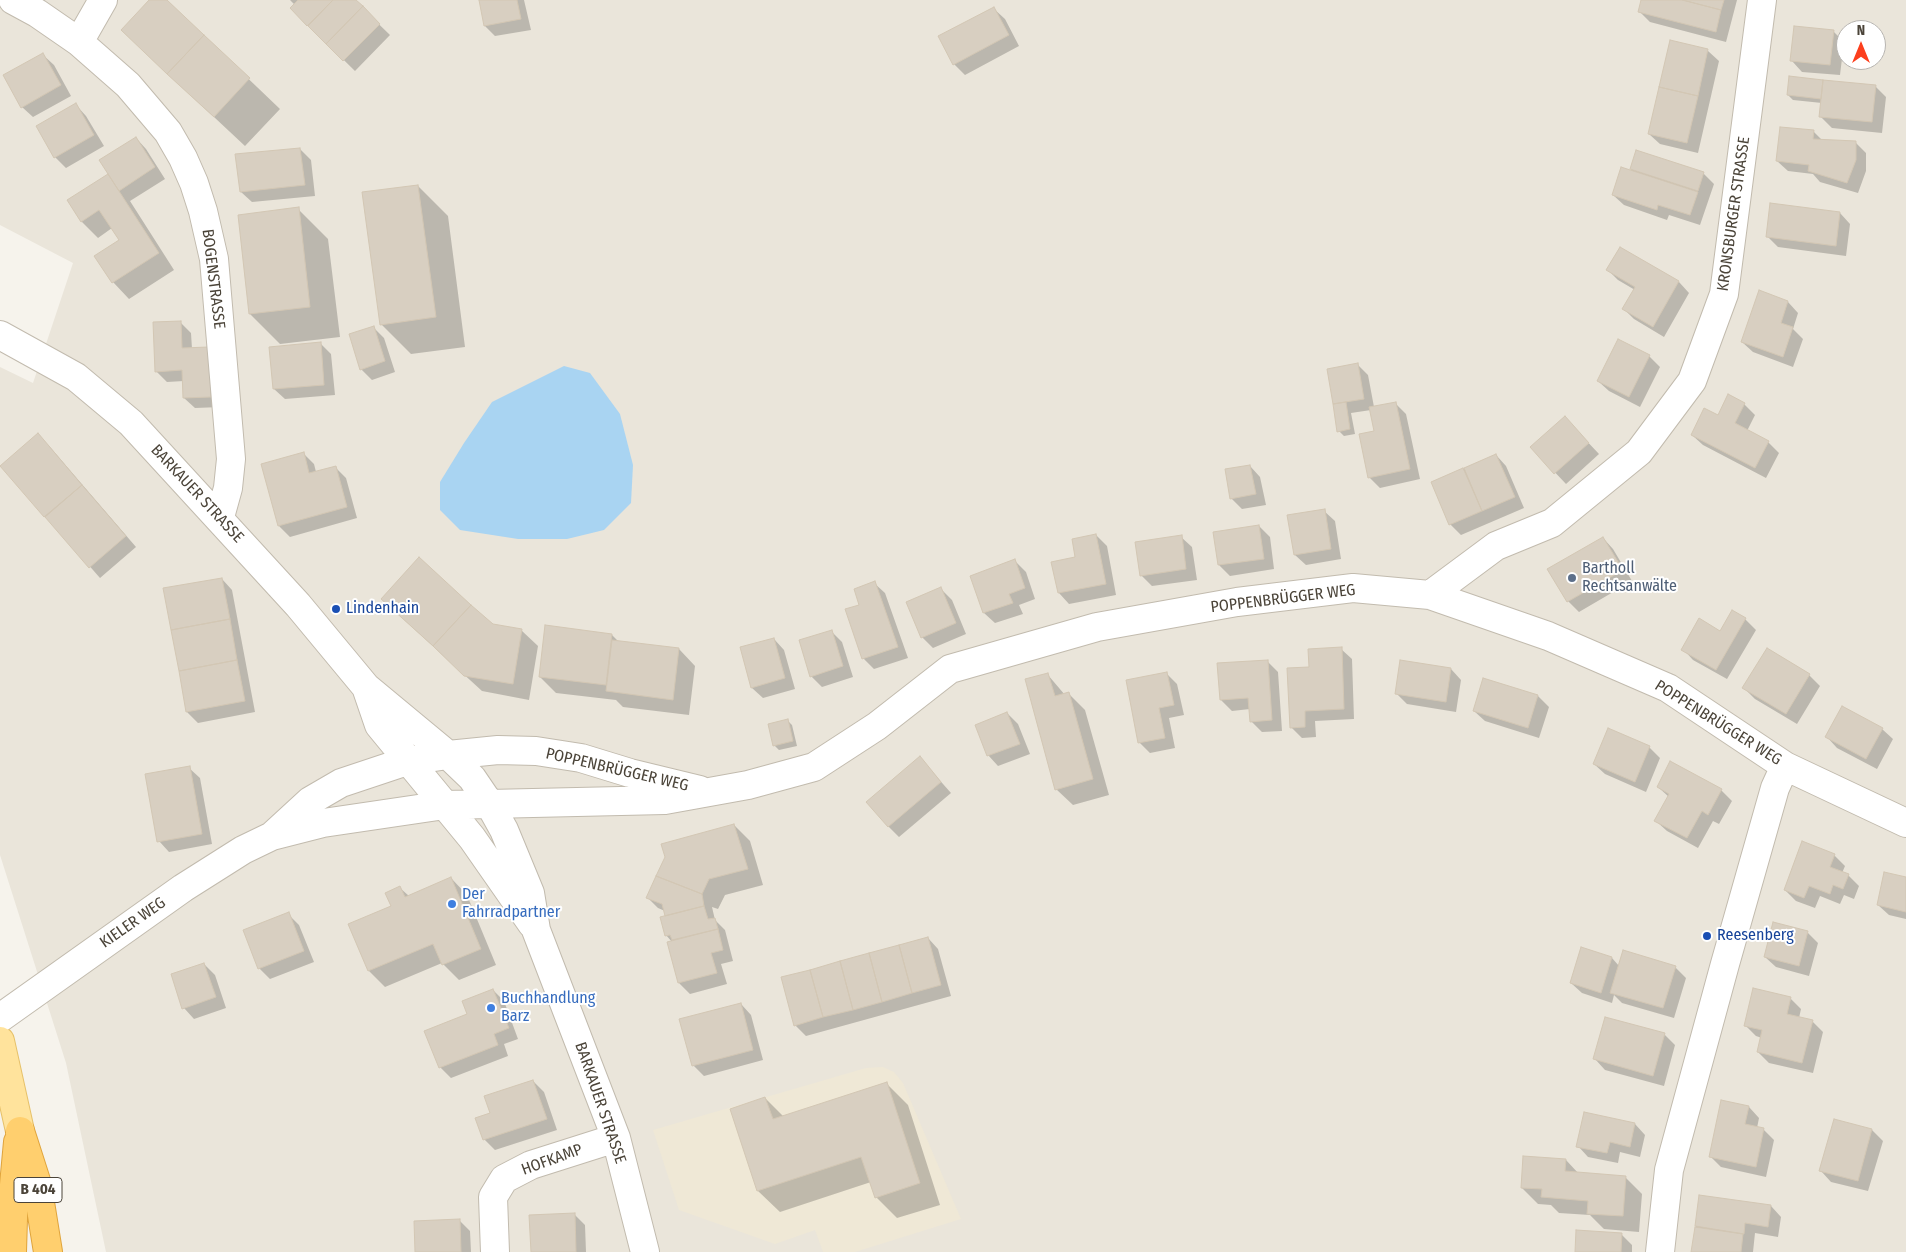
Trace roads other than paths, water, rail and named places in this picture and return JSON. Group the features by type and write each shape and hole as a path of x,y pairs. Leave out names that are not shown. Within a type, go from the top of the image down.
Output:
{"highway":[{"name":"B 404","path":"12,1252 14,1185 20,1131"},
{"name":"B 404","path":"20,1131 37,1184 48,1252"}],"main road":[{"name":"B 404","path":"0,1041 20,1131"}],"street":[{"name":"BOGENSTRASSE","path":"13,0 37,13 78,42 128,85 168,132 183,158 203,211 214,259 231,459 228,488 220,517"},
{"path":"78,42 103,0"},
{"name":"KRONSBURGER STRASSE","path":"1430,595 1496,546 1552,523 1639,452 1692,381 1724,294 1762,0"},
{"name":"BARKAUER STRASSE","path":"0,334 76,377 131,423 220,517 366,687 448,755 472,778 504,830 530,893 536,930 616,1138 644,1252"},
{"name":"POPPENBRÜGGER WEG","path":"445,805 665,800 748,785 814,767 877,726 950,669 1097,627 1237,602 1353,588 1430,595 1548,636 1668,688 1785,766 1906,823"},
{"name":"BARKAUER STRASSE","path":"366,687 379,724 407,761 472,838 536,930"},
{"name":"POPPENBRÜGGER WEG","path":"407,761 498,750 536,752 582,758 630,773 708,792"},
{"name":"KIELER WEG","path":"272,836 310,801 341,783 407,761"},
{"path":"1660,1252 1669,1170 1775,788 1785,766"},
{"name":"KIELER WEG","path":"0,1018 183,888 243,850 272,836 323,823 445,805"},
{"name":"HOFKAMP","path":"495,1252 493,1197 504,1179 532,1165 616,1138"}],"water":[{"path":"564,366 590,373 620,414 633,465 631,503 604,530 567,539 518,539 460,530 440,510 440,482 464,443 492,402"}],"place":[{"name":"Bartholl Rechtsanwälte","path":"1572,578"},
{"name":"Lindenhain","path":"336,609"},
{"name":"Der Fahrradpartner","path":"452,904"},
{"name":"Reesenberg","path":"1707,936"},
{"name":"Buchhandlung Barz","path":"491,1008"}]}
